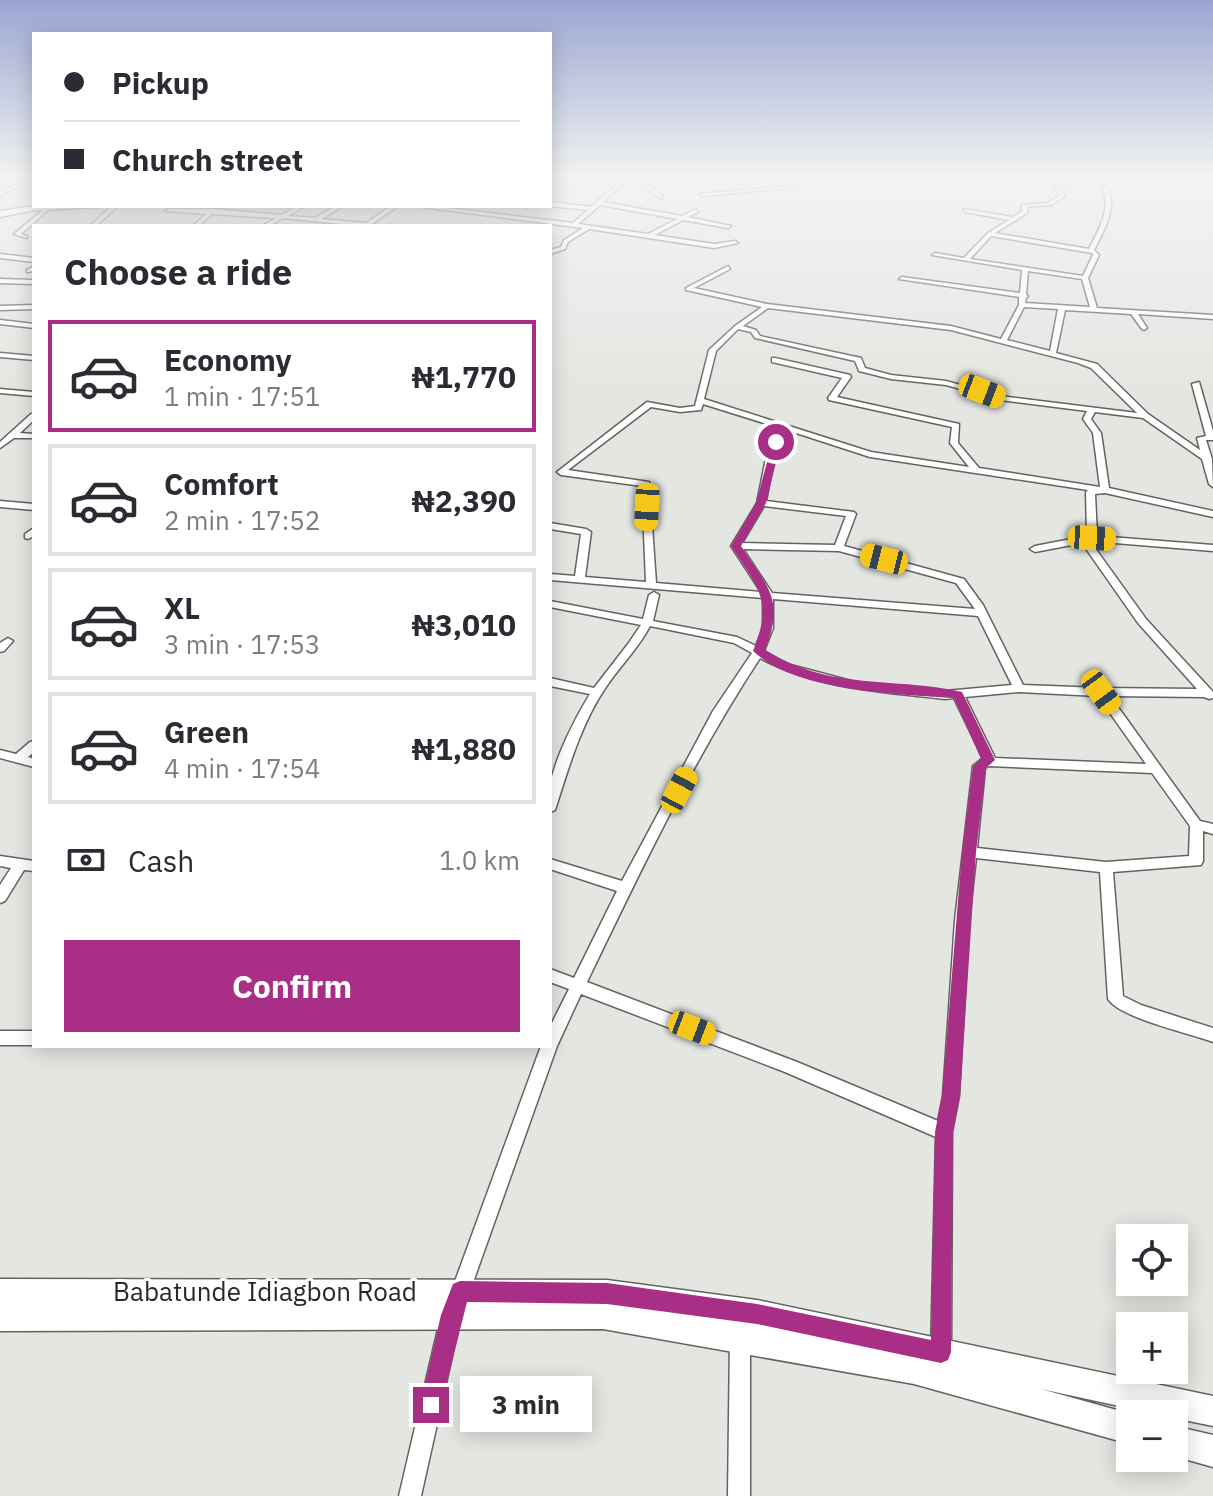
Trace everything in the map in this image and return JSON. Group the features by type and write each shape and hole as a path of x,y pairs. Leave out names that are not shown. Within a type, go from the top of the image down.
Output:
{"street":[{"path":"965,260 974,251"},
{"path":"1091,251 1096,255 1085,278 1094,310"},
{"path":"935,255 1085,278"},
{"path":"0,256 32,260"},
{"path":"728,268 688,289 767,306 951,328 1053,352 1094,366 1145,416 1208,459"},
{"path":"1003,342 1025,296 1025,270"},
{"path":"902,279 1025,296"},
{"path":"0,281 32,282"},
{"path":"1022,305 1211,320"},
{"path":"2,307 32,306"},
{"path":"552,800 565,756 597,692 649,623 653,590 646,484 561,472 650,404 680,410 698,408 702,401 706,365 713,350 737,327 767,306"},
{"path":"1053,352 1062,308"},
{"path":"1134,313 1144,328"},
{"path":"2,324 32,326"},
{"path":"737,327 754,331 757,337 858,360 862,369 891,377 946,383 1000,398 1145,416"},
{"path":"0,355 32,358"},
{"path":"775,360 847,377 832,398 956,426 954,443 977,471"},
{"path":"1196,384 1208,402 1212,438 1201,438 1213,484"},
{"path":"0,391 32,394"},
{"path":"702,401 870,454 1105,490 1213,514"},
{"path":"1092,410 1087,419 1097,433 1105,490"},
{"path":"0,446 32,418"},
{"path":"736,546 761,503 771,453 787,429"},
{"path":"13,435 32,436"},
{"path":"1105,490 1090,492 1088,538 1142,621 1210,696"},
{"path":"761,503 851,514 839,548"},
{"path":"0,504 32,507"},
{"path":"552,526 586,532 580,578"},
{"path":"1035,549 1088,538 1213,548"},
{"path":"736,546 839,548 960,581 1019,688"},
{"path":"552,1038 625,888 719,711 759,651 768,628 768,594 736,546"},
{"path":"552,577 580,578 653,590 768,594 980,613"},
{"path":"552,604 737,640 783,666 855,686 958,694 1019,688 1210,696"},
{"path":"552,682 597,692"},
{"path":"969,852 1106,867 1196,861 1196,825 1101,692"},
{"path":"958,694 988,760"},
{"path":"18,759 32,747"},
{"path":"0,754 32,762"},
{"path":"941,1352 944,1132 951,1096 969,852 979,766 988,760 1157,769"},
{"path":"1196,825 1213,829"},
{"path":"0,861 27,865"},
{"path":"0,897 27,865"},
{"path":"552,865 625,888"},
{"path":"1106,867 1116,999 1129,1009 1181,1021 1213,1035"},
{"path":"552,976 791,1067 944,1132"},
{"path":"0,1038 32,1038"},
{"path":"410,1496 456,1303 548,1048"},
{"name":"Babatunde Idiagbon Road","path":"13,1292 456,1303 603,1315 914,1369 1116,1425"},
{"name":"Babatunde Idiagbon Road","path":"0,1317 456,1303 607,1294 757,1314 1213,1411"},
{"path":"739,1496 740,1339"},
{"path":"1188,1445 1213,1451"}],"route":[{"path":"431,1405 451,1315 460,1292 607,1294 757,1314 941,1352 944,1132 951,1096 962,920 979,766 988,760 958,694 855,686 783,666 759,651 768,628 768,594 736,546 761,503 769,460 776,442"}]}
